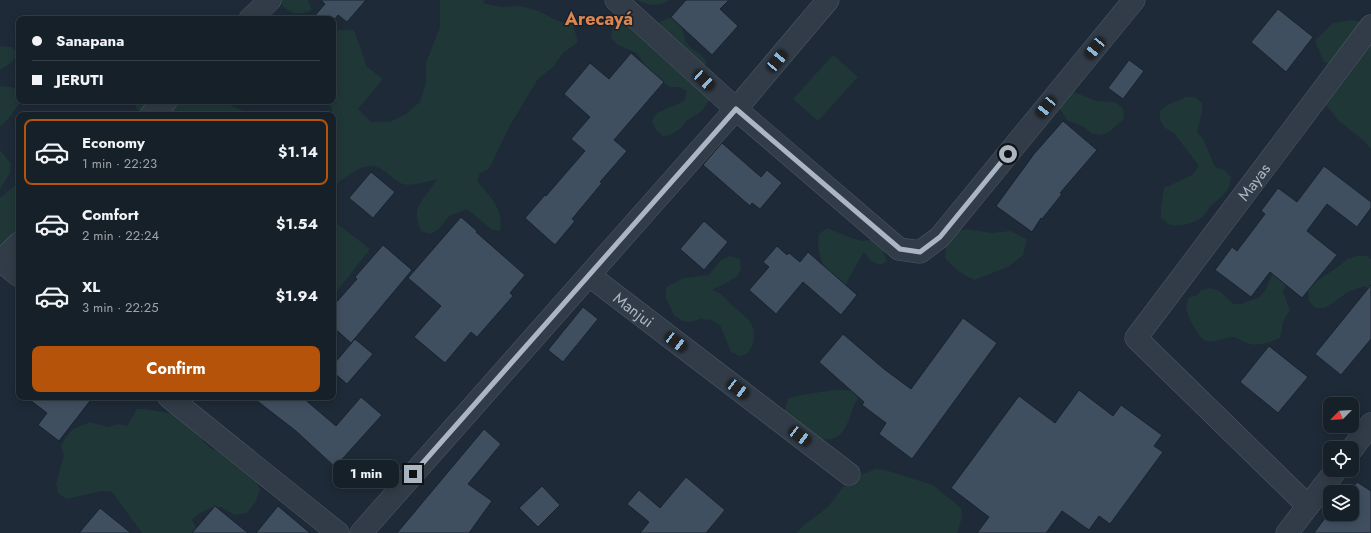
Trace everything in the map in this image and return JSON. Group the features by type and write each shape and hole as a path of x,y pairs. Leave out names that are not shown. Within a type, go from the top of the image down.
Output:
{"street":[{"path":"253,16 270,0"},
{"path":"616,0 736,109 900,249 920,252 940,237 1134,0"},
{"path":"361,533 590,276 736,109 828,0"},
{"name":"Mayas","path":"1308,506 1136,338 1371,26"},
{"path":"154,112 163,104"},
{"path":"16,246 0,261 16,274"},
{"name":"Manjui","path":"590,276 850,474"},
{"path":"173,400 338,533"},
{"path":"1358,441 1371,424"},
{"path":"1287,533 1331,477"}],"green space":[{"path":"308,0 312,10 302,13 294,13 282,5 279,1"},
{"path":"440,0 484,0 483,3 501,7 520,6 539,11 555,20 573,25 578,42 563,53 553,67 538,79 509,127 489,169 480,173 477,181 498,209 501,223 500,231 491,229 467,209 449,216 439,229 430,234 421,231 417,215 418,208 437,179 409,185 400,183 380,168 366,166 354,172 336,185 336,112 332,112 330,104 336,104 336,30 354,30 367,67 383,79 358,109 371,122 390,122 406,114 420,102 426,83 426,63 440,27"},
{"path":"637,0 669,0 662,4 653,5 645,4"},
{"path":"673,16 681,22 685,41 707,62 695,76 712,96 702,111 686,121 681,128 664,137 656,130 652,121 657,113 684,101 687,91 679,87 670,87 653,79 637,53 618,45 611,38 612,29 618,21 637,21 655,24"},
{"path":"1352,20 1362,22 1371,37 1371,149 1363,140 1339,121 1326,105 1324,95 1333,66 1324,62 1315,41 1333,23"},
{"path":"0,46 12,47 16,53 16,56 12,62 0,70"},
{"path":"833,55 858,77 818,121 793,99"},
{"path":"0,86 11,87 16,89 16,104 19,104 9,118 0,126"},
{"path":"1069,90 1096,101 1115,102 1123,108 1124,119 1109,132 1100,135 1091,133 1084,127 1067,120 1057,104"},
{"path":"1186,97 1195,97 1202,103 1202,112 1197,132 1203,139 1215,167 1224,170 1231,177 1227,191 1200,219 1187,224 1172,225 1168,224 1161,218 1164,188 1192,175 1199,166 1174,133 1165,128 1160,120 1160,111 1168,105"},
{"path":"134,104 228,104 246,112 138,112"},
{"path":"0,150 11,164 10,173 0,189"},
{"path":"16,185 16,244 0,251 0,198"},
{"path":"336,223 370,249 336,292"},
{"path":"827,228 854,239 862,241 872,240 880,244 887,262 879,265 870,260 864,252 846,284 838,291 826,271 820,257 818,243 819,234"},
{"path":"966,229 992,233 1010,231 1027,239 1023,255 1008,267 974,280 958,271 945,258 947,235"},
{"path":"730,256 740,259 741,269 737,277 712,290 720,293 746,317 752,325 754,335 752,346 746,354 740,356 731,352 720,325 711,320 700,319 691,322 682,321 674,315 666,298 666,287 684,278 709,275 721,260"},
{"path":"1357,256 1367,256 1371,259 1371,291 1365,286 1348,292 1325,308 1316,308 1309,301 1308,291 1313,283 1348,259"},
{"path":"1273,273 1291,273 1283,292 1290,310 1284,319 1280,338 1258,345 1249,344 1233,337 1209,342 1203,339 1193,325 1188,314 1186,306 1189,297 1198,295 1201,290 1210,288 1220,291 1233,304 1242,304 1259,297 1265,291"},
{"path":"835,390 853,391 858,398 845,428 838,436 831,439 817,438 785,419 785,409 788,399 805,394"},
{"path":"137,409 146,409 178,415 193,424 203,441 210,448 230,455 252,473 260,490 256,501 247,513 235,515 221,507 214,507 198,514 192,520 196,528 195,533 142,533 112,492 102,491 66,499 58,493 56,484 64,455 61,446 73,429 90,422 108,427 118,424 127,426"},
{"path":"876,469 885,470 933,485 961,508 962,517 957,533 797,533 804,525 828,507 849,479"}],"building":[{"path":"321,0 366,0 347,22 338,15 336,18 336,16 315,16 325,4"},
{"path":"686,0 729,0 720,9 738,26 712,55 671,17"},
{"path":"1278,9 1313,37 1286,72 1251,42"},
{"path":"631,53 664,82 614,140 627,151 600,182 602,183 572,219 575,221 555,245 525,218 585,151 571,139 590,117 564,94 590,63 609,79"},
{"path":"1129,60 1144,71 1123,99 1108,88"},
{"path":"1063,121 1097,150 1060,193 1062,194 1042,219 1041,218 1032,232 996,206 1034,154"},
{"path":"722,143 761,177 767,170 782,183 760,209 752,203 750,206 703,165"},
{"path":"1324,166 1371,202 1371,208 1357,227 1327,204 1307,231 1337,255 1302,298 1270,272 1251,297 1215,270 1232,247 1237,251 1265,214 1261,211 1278,188 1297,202"},
{"path":"371,172 395,192 373,218 349,198"},
{"path":"461,217 525,275 510,293 513,296 477,337 471,332 445,363 414,337 441,306 408,278"},
{"path":"704,221 728,242 704,270 680,249"},
{"path":"383,245 412,270 351,343 336,330 336,303 357,279 355,277"},
{"path":"777,246 787,255 789,253 800,262 808,252 857,295 841,315 803,282 776,314 749,290 769,267 763,262"},
{"path":"1371,285 1371,339 1341,375 1315,354"},
{"path":"583,307 598,319 563,362 548,350"},
{"path":"963,318 997,343 912,459 879,434 886,423 862,405 864,402 819,362 843,334 884,369 911,389"},
{"path":"355,339 373,354 347,384 336,375 336,361"},
{"path":"1269,346 1308,377 1278,413 1240,382"},
{"path":"1079,390 1113,416 1121,405 1162,435 1154,446 1163,452 1110,524 1099,516 1089,530 1062,511 1046,533 977,533 989,517 951,488 1019,396 1055,423"},
{"path":"361,397 382,415 335,467 296,431 256,400 306,400 336,426"},
{"path":"30,400 91,400 59,441 38,425 47,413"},
{"path":"484,429 501,444 468,484 492,501 469,533 397,533"},
{"path":"686,477 725,510 706,533 640,533 649,522 627,504 639,490 660,508"},
{"path":"1357,482 1371,491 1371,533 1314,533 1323,521 1359,521 1359,485 1355,485"},
{"path":"542,486 560,505 538,527 519,508"},
{"path":"215,506 248,533 192,533"},
{"path":"278,506 310,533 256,533"},
{"path":"100,508 131,533 79,533"}],"district":[{"name":"Arecayá","path":"599,19"}],"route":[{"path":"413,474 590,276 736,109 900,249 920,252 940,237 1008,154"}]}
